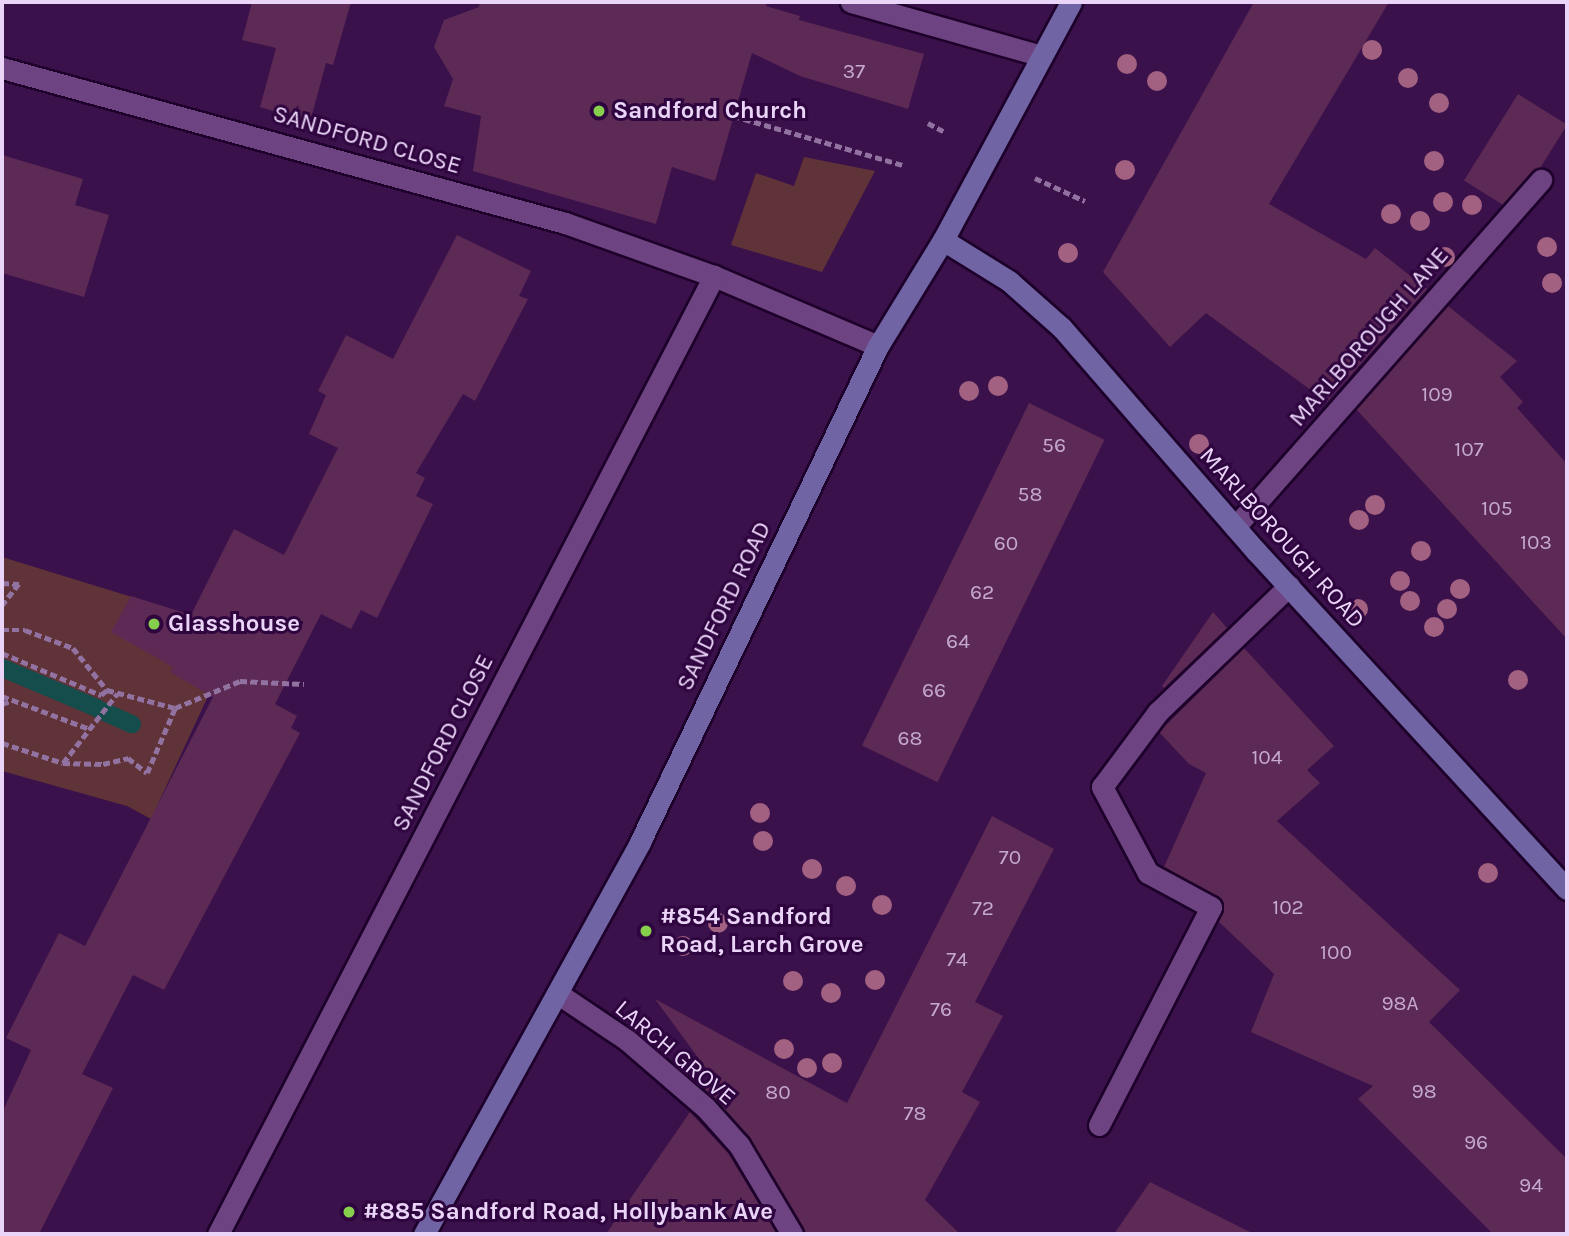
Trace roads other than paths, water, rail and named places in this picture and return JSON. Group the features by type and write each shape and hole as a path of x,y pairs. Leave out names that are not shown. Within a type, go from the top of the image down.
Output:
{"main road":[{"name":"SANDFORD ROAD","path":"425,1234 640,842 878,346 943,240 1072,2"},
{"name":"MARLBOROUGH ROAD","path":"943,240 1009,281 1062,328 1289,586 1567,889"}],"street":[{"path":"851,2 1042,56"},
{"name":"SANDFORD CLOSE","path":"2,68 565,223 714,276 878,346"},
{"name":"MARLBOROUGH LANE","path":"1236,527 1541,180"},
{"name":"SANDFORD CLOSE","path":"218,1234 714,276"},
{"path":"1099,1125 1211,907 1148,873 1102,787 1158,712 1289,586"},
{"name":"LARCH GROVE","path":"557,993 627,1040 705,1107 739,1145 792,1234"}],"waterway":[{"path":"100,710 132,724"}],"place":[{"name":"Sandford Church","path":"599,111"},
{"name":"Glasshouse","path":"154,624"},
{"name":"#854 Sandford Road, Larch Grove","path":"646,931"},
{"name":"#885 Sandford Road, Hollybank Ave","path":"349,1212"}]}
